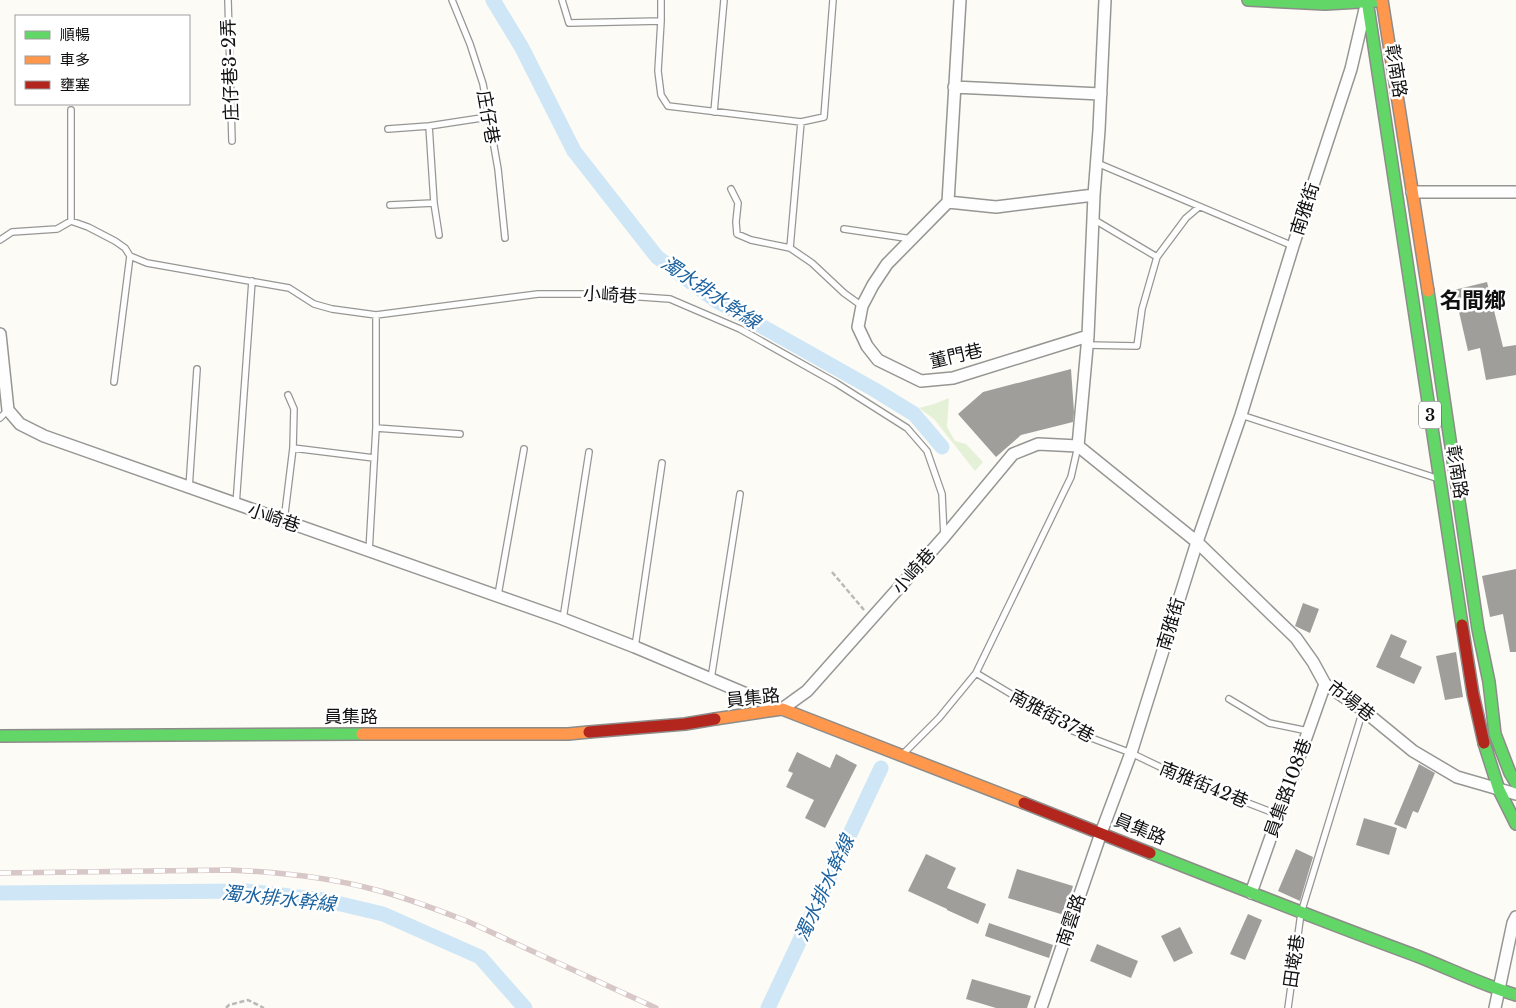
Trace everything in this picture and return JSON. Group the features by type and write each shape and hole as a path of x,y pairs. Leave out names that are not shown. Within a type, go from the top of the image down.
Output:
{"main road":[{"path":"1248,0 1325,4 1382,0"},
{"name":"彰南路","path":"1382,0 1495,734 1516,784"},
{"name":"彰南路","path":"1367,1 1473,694 1483,738 1500,790 1516,824"},
{"name":"員集路","path":"0,736 568,734 686,724 782,709 1516,996"}],"street":[{"path":"960,0 948,202 996,207 1094,195"},
{"path":"944,537 1013,454 1038,444 1078,446 1088,341 1105,0"},
{"name":"南雅街","path":"1101,833 1131,753 1197,542 1241,415 1350,69 1367,1"},
{"path":"954,88 1101,94"},
{"path":"1412,192 1516,192"},
{"name":"董門巷","path":"948,202 887,264 862,306 858,327 866,346 878,360 921,381 953,378 1088,341"},
{"name":"小崎巷","path":"0,334 4,414 44,436 562,619 635,647 782,709 807,691 944,537"},
{"name":"市場巷","path":"1078,446 1197,542 1296,638 1313,662 1325,684 1363,710 1413,751 1457,776 1516,794"},
{"name":"員集路108巷","path":"1251,893 1325,684"},
{"name":"南雲路","path":"1042,1008 1101,833"},
{"path":"1495,1008 1513,923 1516,917"}],"lane":[{"name":"庄仔巷3-2弄","path":"228,0 232,140"},
{"name":"庄仔巷","path":"452,0 470,44 483,84 498,170 505,238"},
{"path":"562,0 568,23 661,21"},
{"path":"661,0 658,71 661,95 668,106 801,122 824,117 833,0"},
{"path":"714,112 724,0"},
{"path":"0,240 12,232 57,229 71,222 70,110"},
{"path":"388,129 429,126 488,117"},
{"path":"790,248 801,122"},
{"path":"429,126 434,204 439,235"},
{"path":"1097,163 1293,246"},
{"path":"731,189 738,203 737,234 751,240 790,248 812,263 844,293 862,306"},
{"path":"390,205 434,204"},
{"path":"1088,341 1138,346 1142,309 1157,257 1186,218 1200,207"},
{"path":"1093,219 1157,257"},
{"name":"小崎巷","path":"71,222 88,227 115,241 125,248 130,256 146,263 288,288 314,304 376,315 538,294 599,294 670,299 740,329 836,383 907,428 927,451 942,494 944,537"},
{"path":"844,229 912,239"},
{"path":"114,382 130,256"},
{"path":"236,505 252,281"},
{"path":"369,552 376,428 376,315"},
{"path":"190,488 197,369"},
{"path":"284,521 294,425 294,409 288,395"},
{"path":"1241,415 1457,486"},
{"path":"376,428 460,434"},
{"path":"902,755 939,718 976,673 1071,477 1078,446"},
{"path":"293,448 374,458"},
{"path":"498,596 524,449"},
{"path":"562,619 590,452"},
{"path":"635,647 662,463"},
{"path":"711,680 740,494"},
{"name":"南雅街37巷","path":"976,673 1073,731 1131,753"},
{"path":"1229,699 1269,723 1308,731"},
{"name":"田墘巷","path":"1288,1008 1301,913 1363,710"},
{"name":"南雅街42巷","path":"1131,753 1183,778 1279,815"}],"path":[{"path":"832,572 872,619"},
{"path":"226,1008 248,1000 264,1008"}],"green space":[{"path":"949,398 947,427 955,441 966,444 983,462 975,471 934,419 919,408"}],"building":[{"path":"1487,282 1503,347 1516,345 1516,375 1486,380 1480,348 1468,351 1454,290"},
{"path":"1071,369 1073,422 1021,435 996,457 958,414 983,392"},
{"path":"1516,569 1516,652 1510,652 1503,614 1490,617 1482,576"},
{"path":"1303,603 1319,609 1310,633 1295,626"},
{"path":"1391,634 1407,641 1400,657 1422,667 1414,684 1376,667"},
{"path":"1456,652 1463,697 1445,700 1436,656"},
{"path":"797,752 830,768 836,754 857,765 825,828 805,818 814,800 786,787 793,773 788,771"},
{"path":"1419,764 1435,773 1418,813 1413,811 1406,829 1394,824"},
{"path":"1364,818 1397,828 1389,855 1356,845"},
{"path":"1296,849 1313,857 1300,901 1278,891"},
{"path":"926,854 956,868 947,888 986,904 978,924 908,891"},
{"path":"1017,869 1073,886 1064,915 1008,898"},
{"path":"1248,914 1262,920 1245,960 1230,954"},
{"path":"989,923 1053,945 1049,958 985,936"},
{"path":"1180,927 1193,953 1174,962 1161,936"},
{"path":"1097,944 1138,961 1131,978 1090,961"},
{"path":"972,979 1031,996 1027,1008 996,1008 966,999"}],"waterway":[{"name":"濁水排水幹線","path":"493,0 522,48 574,151 657,257 715,300 914,414 942,447"},
{"name":"濁水排水幹線","path":"768,1008 881,768"},
{"name":"濁水排水幹線","path":"0,893 246,891 324,900 383,914 480,957 525,1008"}],"railway":[{"path":"0,873 229,870 321,878 376,890 423,904 469,922 656,1008"}],"traffic: fast":[{"path":"1248,0 1325,4 1378,1"},
{"path":"1367,0 1462,625"},
{"path":"1428,291 1478,629 1489,682 1495,734 1510,773 1516,783"},
{"path":"0,736 362,734"},
{"path":"1484,743 1499,790 1516,824"},
{"path":"1150,853 1417,956 1491,987 1516,995"}],"traffic: slow":[{"path":"1382,0 1428,291"},
{"path":"715,719 782,709 1024,803"},
{"path":"362,734 568,734 589,732"}],"traffic: jam":[{"path":"1462,625 1473,694 1484,743"},
{"path":"589,732 685,724 715,719"},
{"path":"1024,803 1150,853"}],"district":[{"name":"名間鄉","path":"1473,300"}]}
